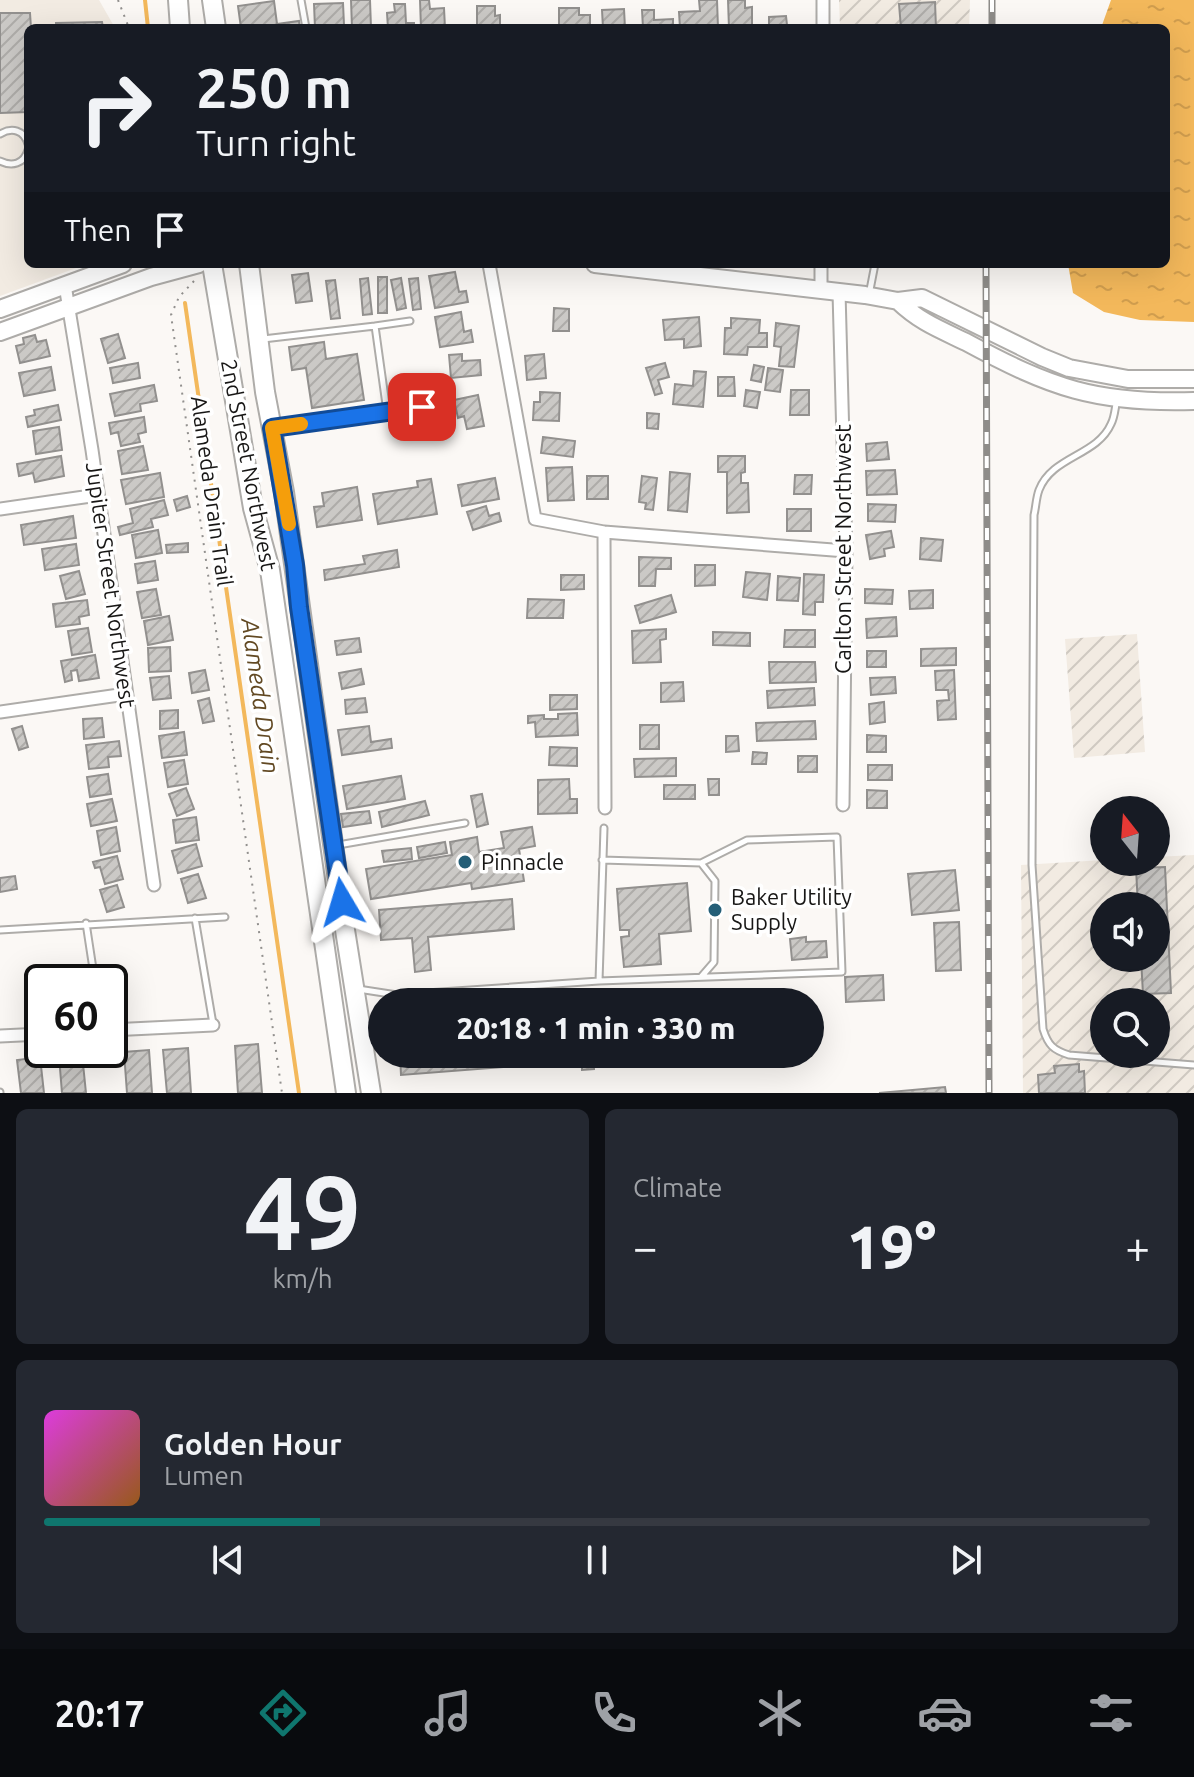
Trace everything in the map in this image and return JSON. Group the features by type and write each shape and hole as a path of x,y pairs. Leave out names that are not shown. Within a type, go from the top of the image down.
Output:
{"main road":[{"path":"178,0 180,24"},
{"path":"212,0 215,24"},
{"path":"0,309 112,268"},
{"name":"2nd Street Northwest","path":"213,268 253,508 270,570 346,1093"},
{"name":"2nd Street Northwest","path":"250,268 371,1093"},
{"path":"628,268 898,301 922,298 1069,368 1128,379 1194,379"},
{"path":"0,332 151,277 197,272"},
{"path":"898,301 917,319 1058,387 1117,399 1194,401"}],"street":[{"path":"823,0 823,24"},
{"path":"490,268 535,519 604,532 846,551"},
{"path":"821,268 821,291"},
{"name":"Jupiter Street Northwest","path":"65,285 154,885"},
{"name":"Carlton Street Northwest","path":"839,292 846,551 843,805"},
{"path":"0,509 98,495"},
{"path":"604,532 605,808"},
{"path":"0,712 126,694"},
{"path":"128,1029 213,1025"},
{"path":"0,1036 24,1035"}],"lane":[{"path":"301,0 305,24"},
{"path":"0,134 7,130 24,135"},
{"path":"0,161 12,165 20,162 24,154"},
{"path":"868,296 874,268"},
{"path":"259,340 410,321"},
{"path":"375,326 387,412"},
{"path":"1117,399 1112,423 1102,438 1061,463 1047,477 1038,491 1034,515 1032,865 1043,1029 1055,1051 1069,1055 1194,1065"},
{"path":"272,428 422,407"},
{"path":"276,610 299,607"},
{"path":"309,849 465,823"},
{"path":"599,981 604,828"},
{"path":"332,995 357,991 397,995 599,981 842,972 837,837 747,840 701,863 602,860"},
{"path":"701,863 715,881 714,962 701,977"},
{"path":"0,930 225,917"},
{"path":"195,918 213,1025"},
{"path":"86,923 92,964"}],"path":[{"path":"118,0 127,24"},
{"name":"Alameda Drain Trail","path":"197,272 179,297 171,315 282,1093"}],"shaded area":[{"path":"0,0 99,0 113,24 24,24 24,268 76,268 0,296"},
{"path":"839,0 970,0 969,24 840,24"},
{"path":"1137,634 1145,752 1074,758 1065,639"},
{"path":"1194,855 1194,1093 1023,1093 1021,865 1090,861 1090,876 1170,876 1170,856"}],"water":[{"path":"1111,0 1194,0 1194,322 1140,320 1104,312 1073,293 1069,268 1170,268 1170,24 1102,24"}],"building":[{"path":"351,0 370,0 371,24 352,24"},
{"path":"420,0 429,0 430,9 444,8 445,24 421,24"},
{"path":"699,0 717,0 718,24 680,24 679,12 700,11"},
{"path":"728,0 745,0 745,8 752,7 752,24 729,24"},
{"path":"274,1 277,24 240,24 238,6"},
{"path":"935,2 936,24 901,24 899,4"},
{"path":"343,3 344,24 315,24 314,4"},
{"path":"394,4 405,4 406,23 414,24 388,24 387,13 395,12"},
{"path":"477,6 495,6 495,16 500,15 500,24 477,24"},
{"path":"559,8 579,8 579,15 590,15 590,24 559,24"},
{"path":"624,9 625,24 603,24 602,10"},
{"path":"642,10 654,10 654,20 673,19 673,24 643,24"},
{"path":"0,13 30,13 31,24 24,24 24,112 0,113"},
{"path":"786,16 787,24 769,24 769,17"},
{"path":"102,22 102,24 56,24"},
{"path":"455,272 459,292 466,291 468,302 435,308 429,276"},
{"path":"308,273 312,301 296,303 292,275"},
{"path":"378,277 387,277 387,313 378,313"},
{"path":"368,278 372,314 363,315 360,279"},
{"path":"401,278 406,308 397,310 391,280"},
{"path":"418,278 421,309 413,310 409,279"},
{"path":"335,280 340,318 331,319 326,281"},
{"path":"554,308 569,309 569,331 553,331"},
{"path":"461,312 464,332 471,330 473,342 440,347 435,317"},
{"path":"699,317 701,346 684,348 684,339 665,340 663,320"},
{"path":"731,318 760,320 759,333 767,333 767,347 748,347 747,355 724,354 725,328 731,328"},
{"path":"776,323 799,326 794,367 779,366 781,347 774,346"},
{"path":"118,334 125,358 108,363 101,339"},
{"path":"35,335 37,342 46,340 50,356 20,363 16,346 24,344 23,338"},
{"path":"324,342 326,359 357,354 364,400 312,408 306,368 292,370 289,347"},
{"path":"462,354 462,361 480,360 481,375 451,378 449,355"},
{"path":"544,354 546,378 527,380 525,356"},
{"path":"138,363 140,378 113,383 110,368"},
{"path":"665,363 669,377 658,380 662,393 655,395 646,368"},
{"path":"754,365 764,367 761,382 751,380"},
{"path":"51,367 55,390 24,396 19,373"},
{"path":"768,368 783,370 780,392 765,390"},
{"path":"694,371 706,372 703,407 673,404 675,384 693,386"},
{"path":"718,377 734,377 735,396 718,396"},
{"path":"154,385 157,401 140,404 141,411 115,416 110,394"},
{"path":"746,390 760,392 757,408 744,406"},
{"path":"791,390 809,390 809,415 790,415"},
{"path":"540,392 560,393 559,421 533,420 534,402 540,402"},
{"path":"478,395 484,426 467,429 464,416 458,418 454,400"},
{"path":"58,405 61,420 28,427 26,417 35,415 34,410"},
{"path":"647,413 659,414 658,429 647,428"},
{"path":"144,417 146,432 138,434 140,442 121,446 118,432 111,434 109,423"},
{"path":"59,427 62,450 36,454 33,431"},
{"path":"543,437 575,441 573,457 541,453"},
{"path":"887,442 889,459 867,461 866,444"},
{"path":"143,446 148,470 122,474 118,451"},
{"path":"61,456 64,476 35,482 33,473 19,476 17,464"},
{"path":"718,456 745,456 741,483 748,483 749,512 727,513 727,472 718,472"},
{"path":"572,467 574,500 548,501 546,468"},
{"path":"895,470 897,494 867,495 866,471"},
{"path":"670,472 690,474 687,512 668,510"},
{"path":"160,473 164,497 126,504 121,480"},
{"path":"795,475 812,475 811,494 794,494"},
{"path":"587,476 608,476 608,499 587,499"},
{"path":"642,476 657,478 653,510 645,509 646,503 639,502"},
{"path":"495,478 499,499 462,506 458,485"},
{"path":"431,479 437,514 378,524 373,494 418,487 417,481"},
{"path":"357,487 362,520 317,527 314,507 324,506 322,493"},
{"path":"187,496 190,507 177,511 174,500"},
{"path":"164,500 168,515 151,519 153,527 120,535 118,527 133,523 130,509"},
{"path":"868,504 896,505 895,522 868,521"},
{"path":"486,506 489,516 499,513 501,521 473,530 467,512"},
{"path":"787,509 811,509 811,531 787,531"},
{"path":"73,516 76,538 24,545 21,525"},
{"path":"158,530 162,553 136,558 132,535"},
{"path":"891,531 894,547 884,549 885,556 870,559 866,535"},
{"path":"921,538 943,540 941,561 920,559"},
{"path":"188,543 188,552 167,553 166,545"},
{"path":"76,544 79,565 45,570 42,549"},
{"path":"397,550 399,567 325,580 324,570 365,564 363,556"},
{"path":"639,557 671,558 671,569 656,569 655,586 639,586"},
{"path":"155,561 158,580 138,583 135,564"},
{"path":"695,565 715,565 715,585 695,586"},
{"path":"79,571 85,594 66,599 60,576"},
{"path":"746,572 770,574 767,600 743,597"},
{"path":"804,574 824,575 823,602 815,602 815,615 803,614"},
{"path":"561,575 584,575 584,589 561,590"},
{"path":"778,576 800,578 798,601 777,600"},
{"path":"156,589 161,615 142,618 137,592"},
{"path":"865,589 893,590 892,604 865,603"},
{"path":"933,590 933,608 910,609 909,591"},
{"path":"671,595 676,612 640,623 635,606"},
{"path":"528,599 564,600 563,618 527,618"},
{"path":"87,600 89,615 79,617 80,624 56,627 53,604"},
{"path":"169,616 173,640 148,645 144,621"},
{"path":"896,617 897,636 867,638 866,619"},
{"path":"88,628 92,652 72,655 68,631"},
{"path":"666,629 666,639 660,640 661,662 633,663 632,631"},
{"path":"785,630 815,630 815,647 784,647"},
{"path":"713,632 750,633 750,646 713,645"},
{"path":"359,638 361,652 337,655 335,641"},
{"path":"170,647 171,671 149,672 148,648"},
{"path":"956,648 956,665 921,666 921,649"},
{"path":"867,651 886,651 886,667 867,667"},
{"path":"95,655 99,678 79,681 77,670 71,671 72,680 65,682 61,661"},
{"path":"769,662 815,662 816,682 770,683"},
{"path":"361,669 364,684 342,689 339,673"},
{"path":"205,670 209,690 192,693 189,673"},
{"path":"954,670 956,719 938,720 937,701 949,700 948,690 936,690 935,671"},
{"path":"169,676 171,698 153,700 150,678"},
{"path":"895,677 896,693 871,695 870,678"},
{"path":"683,682 684,701 661,702 661,683"},
{"path":"814,688 815,705 768,708 767,691"},
{"path":"550,695 577,695 577,709 550,710"},
{"path":"209,698 214,721 203,723 198,701"},
{"path":"365,698 367,712 346,714 345,700"},
{"path":"884,702 885,722 870,724 869,704"},
{"path":"178,710 178,728 160,729 160,711"},
{"path":"577,713 578,735 536,737 535,722 528,723 528,716 544,715 544,719 558,719 558,714"},
{"path":"102,718 104,737 84,739 83,719"},
{"path":"815,721 816,739 757,741 756,723"},
{"path":"640,725 659,725 659,749 640,749"},
{"path":"22,726 28,747 19,750 12,729"},
{"path":"369,726 371,742 391,739 392,748 342,755 338,730"},
{"path":"184,732 187,755 162,758 159,736"},
{"path":"867,735 886,736 886,752 867,752"},
{"path":"726,736 738,736 739,751 726,752"},
{"path":"119,741 121,756 108,757 109,767 89,769 86,745"},
{"path":"550,747 577,748 577,766 549,765"},
{"path":"753,752 767,753 766,764 752,764"},
{"path":"798,756 817,756 817,772 798,772"},
{"path":"676,758 676,776 635,777 634,759"},
{"path":"184,760 188,784 168,787 164,763"},
{"path":"868,765 892,765 892,780 868,780"},
{"path":"108,774 111,794 90,797 87,777"},
{"path":"401,776 405,799 347,809 343,786"},
{"path":"569,779 570,799 577,799 577,813 538,814 538,780"},
{"path":"708,779 719,779 719,795 709,795"},
{"path":"664,785 695,785 695,799 664,799"},
{"path":"186,788 194,809 177,816 169,794"},
{"path":"867,790 887,791 887,808 867,808"},
{"path":"482,794 488,824 477,827 471,796"},
{"path":"112,799 117,821 91,826 87,804"},
{"path":"425,801 429,815 382,827 379,812"},
{"path":"369,811 371,823 343,827 341,814"},
{"path":"196,817 199,840 176,843 173,820"},
{"path":"116,827 120,851 101,855 97,831"},
{"name":"Pinnacle","path":"532,827 535,846 519,849 524,881 472,889 471,883 371,899 366,869 452,855 450,842 477,837 479,852 504,848 501,832"},
{"path":"445,842 447,853 419,858 417,847"},
{"path":"196,844 202,866 178,873 172,851"},
{"path":"411,848 412,859 384,862 382,851"},
{"path":"117,856 123,879 105,884 100,867 95,868 93,862"},
{"path":"955,870 959,910 912,915 908,874"},
{"path":"198,874 206,898 188,903 181,879"},
{"path":"15,876 17,889 0,892 0,878"},
{"path":"1136,876 1165,876 1166,892 1137,892"},
{"path":"687,883 691,931 659,934 661,964 624,967 621,937 629,936 629,930 620,930 617,889"},
{"path":"117,885 124,907 107,912 100,890"},
{"path":"512,899 514,929 428,937 431,970 415,972 412,938 381,940 379,910"},
{"path":"959,922 961,970 936,971 934,923"},
{"path":"806,937 806,942 826,941 827,957 792,960 790,939"},
{"path":"1142,972 1170,972 1171,993 1170,988 1143,988"},
{"path":"883,975 884,1000 846,1002 845,977"},
{"path":"258,1044 262,1093 238,1093 235,1046"},
{"path":"188,1048 191,1093 167,1093 163,1050"},
{"path":"149,1050 152,1093 127,1093 125,1068 128,1068 128,1052"},
{"path":"24,1059 24,1068 41,1068 44,1093 21,1093 17,1060"},
{"path":"1079,1064 1079,1072 1084,1071 1085,1093 1039,1093 1038,1075 1055,1073 1054,1066"},
{"path":"60,1068 83,1068 86,1093 62,1093"},
{"path":"401,1068 492,1068 401,1075"},
{"path":"945,1087 946,1093 879,1093"}],"waterway":[{"name":"Alameda Drain","path":"145,0 148,24"},
{"name":"Alameda Drain","path":"185,303 299,1093"}],"railway":[{"path":"992,0 992,24"},
{"path":"986,268 989,1093"}],"slow traffic":[{"path":"289,524 272,428 301,424"}],"place":[{"name":"Pinnacle","path":"465,862"},
{"name":"Baker Utility Supply","path":"715,910"}],"route":[{"path":"342,902 295,565 272,428 422,407"}]}
